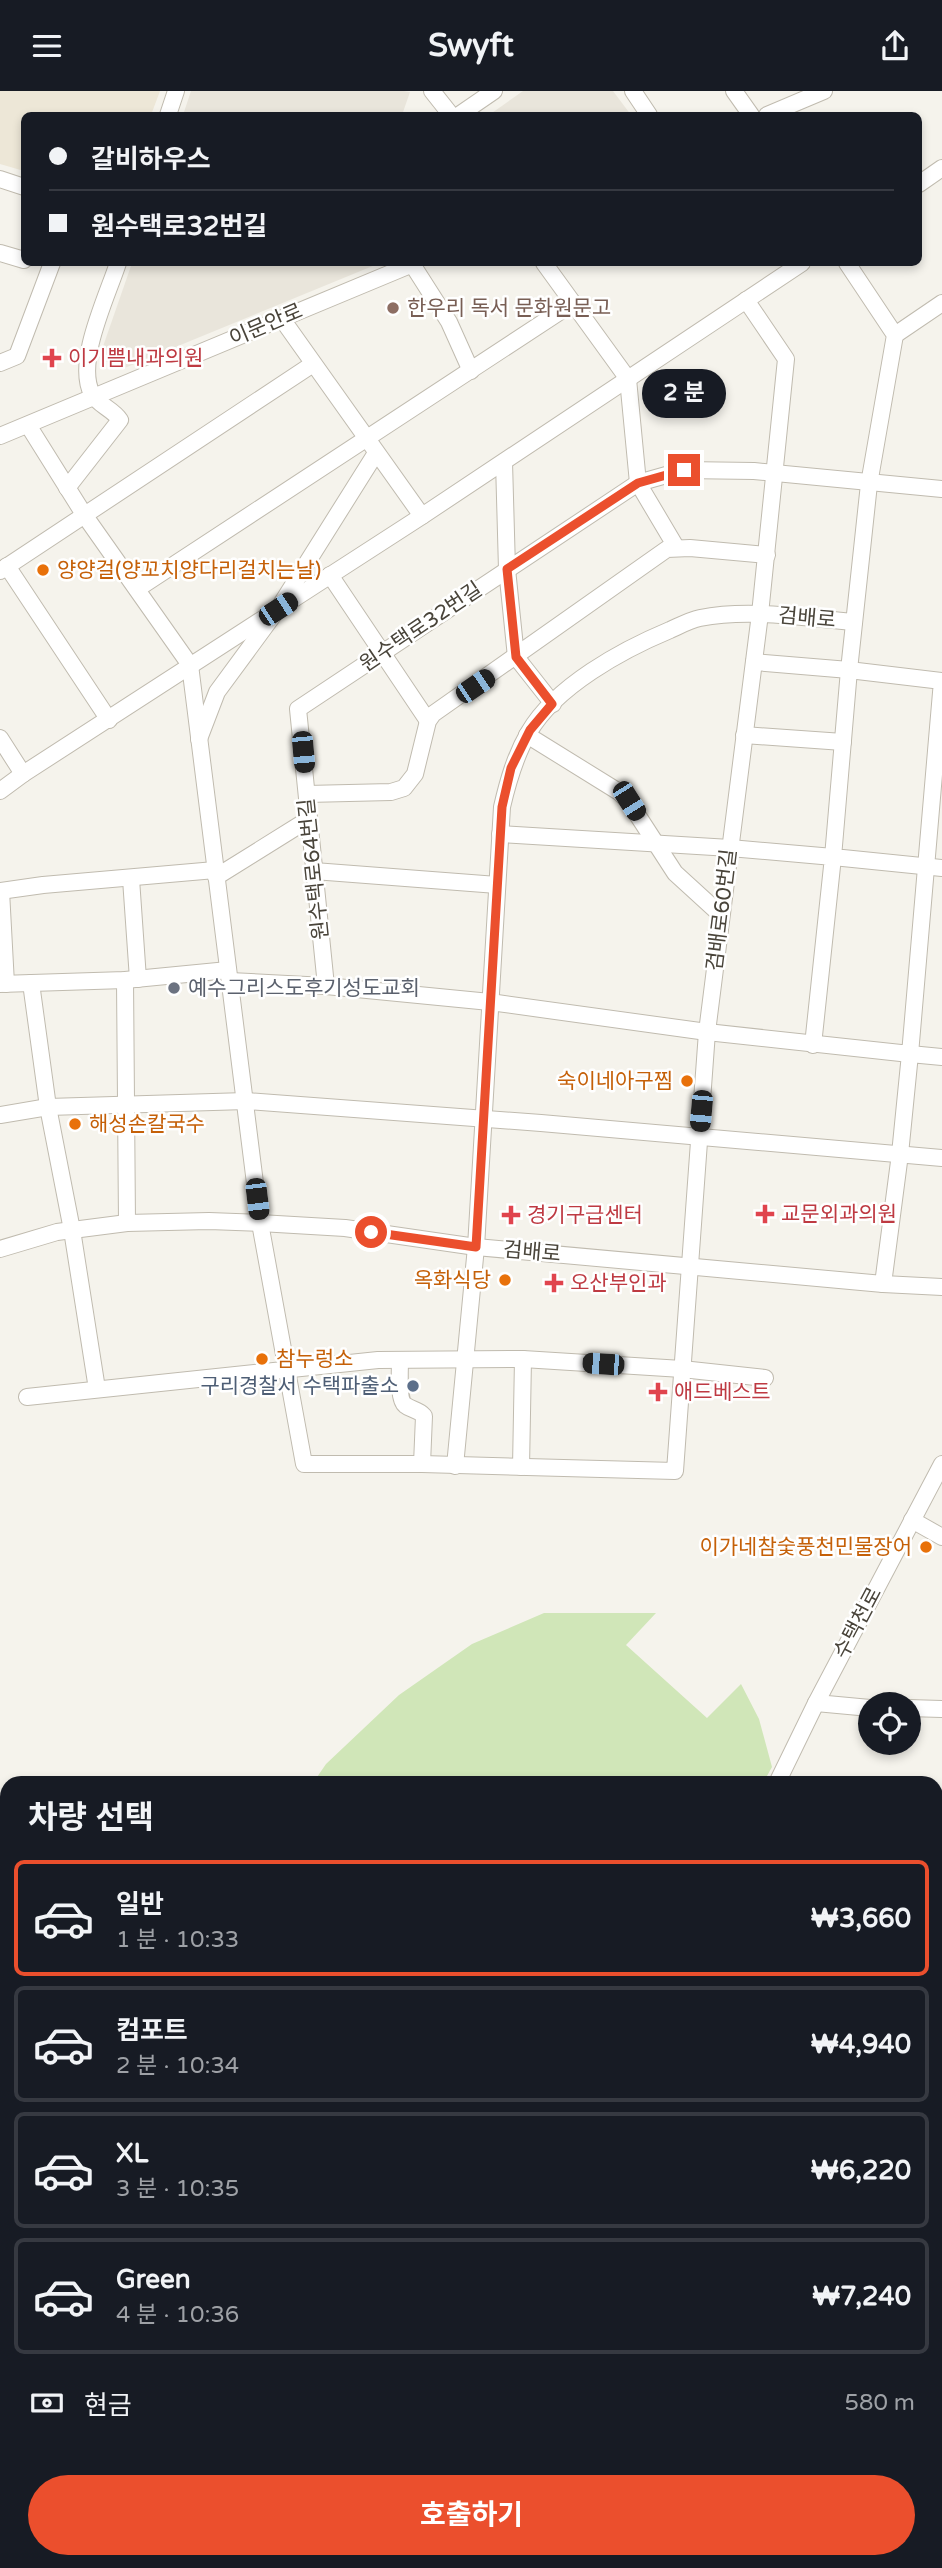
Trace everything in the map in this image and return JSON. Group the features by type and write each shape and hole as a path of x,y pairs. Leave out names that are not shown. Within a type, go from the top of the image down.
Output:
{"street":[{"path":"169,112 176,91"},
{"path":"432,91 449,112"},
{"path":"463,112 494,91"},
{"path":"634,91 647,112"},
{"path":"734,91 749,112"},
{"path":"774,112 824,91"},
{"path":"922,182 942,168"},
{"path":"0,179 21,186"},
{"path":"0,253 21,259"},
{"path":"0,363 16,356 51,266"},
{"path":"68,488 120,420 116,412 94,397 85,377 87,355 117,266"},
{"name":"이문안로","path":"0,436 406,266"},
{"path":"415,266 449,322 471,371"},
{"path":"546,266 628,379 638,483 676,547"},
{"path":"0,791 422,516 797,266"},
{"path":"813,1045 869,484 894,335 849,266"},
{"name":"검배로60번길","path":"521,1467 675,1471 707,1032 767,555 786,359 746,300"},
{"path":"137,589 371,447 471,371 573,303"},
{"path":"894,335 939,311"},
{"path":"282,319 422,516"},
{"path":"109,720 4,568 313,363"},
{"path":"28,425 85,516 190,665 260,1223 304,1464 521,1467 523,1359"},
{"path":"198,741 217,692 278,609 371,447"},
{"path":"504,462 507,569 516,657 552,704"},
{"name":"원수택로32번길","path":"299,709 638,483 684,470 776,473 942,489"},
{"path":"307,794 391,792 404,788 415,774 428,721 433,714 667,549 676,547 767,555"},
{"path":"330,575 428,721"},
{"name":"검배로","path":"456,1466 476,1247 502,807 511,768 527,735 552,704 573,684 635,644 699,618 760,614 855,622"},
{"path":"754,662 942,680 934,867 883,1285"},
{"name":"원수택로64번길","path":"299,709 326,986"},
{"path":"527,735 619,792 629,801 675,873 721,915"},
{"path":"744,735 843,742"},
{"path":"0,738 23,774"},
{"path":"309,819 216,874 1,891 3,984 229,976 490,1002 813,1045 942,1057"},
{"path":"500,834 730,848 934,867"},
{"path":"314,871 497,885"},
{"path":"127,1223 126,1104 132,980 131,879"},
{"path":"31,983 48,1107 72,1230 97,1389"},
{"path":"0,1115 48,1107 246,1101 942,1158"},
{"name":"검배로","path":"0,1249 72,1230 127,1223 260,1223 345,1228 476,1247 883,1285 942,1287"},
{"path":"27,1397 287,1368 400,1360 523,1359 682,1369 765,1378"},
{"path":"400,1360 401,1401 424,1416 422,1464"},
{"name":"수택천로","path":"780,1776 942,1464"},
{"path":"912,1520 942,1537"},
{"path":"816,1703 858,1707"},
{"path":"921,1708 942,1709"}],"shaded area":[{"path":"0,91 160,91 152,112 21,112 21,170 0,164"},
{"path":"191,91 410,92 403,112 184,112"},
{"path":"523,91 613,91 629,112 493,112"},
{"path":"131,266 373,266 122,369 99,358"}],"green space":[{"path":"544,1613 656,1613 626,1645 707,1718 741,1684 759,1719 772,1767 767,1776 318,1776 326,1764 399,1695 472,1644"}],"place":[{"name":"한우리 독서 문화원문고","path":"393,308"},
{"name":"이기쁨내과의원","path":"52,358"},
{"name":"양양걸(양꼬치양다리걸치는날)","path":"43,570"},
{"name":"예수그리스도후기성도교회","path":"174,988"},
{"name":"숙이네아구찜","path":"687,1081"},
{"name":"해성손칼국수","path":"75,1124"},
{"name":"교문외과의원","path":"765,1214"},
{"name":"경기구급센터","path":"511,1215"},
{"name":"옥화식당","path":"505,1280"},
{"name":"오산부인과","path":"554,1283"},
{"name":"참누렁소","path":"262,1359"},
{"name":"구리경찰서 수택파출소","path":"413,1386"},
{"name":"애드베스트","path":"658,1392"},
{"name":"이가네참숯풍천민물장어","path":"926,1547"}],"route":[{"path":"371,1232 476,1247 502,807 511,768 530,730 552,704 516,657 507,569 638,483 684,470"}]}
